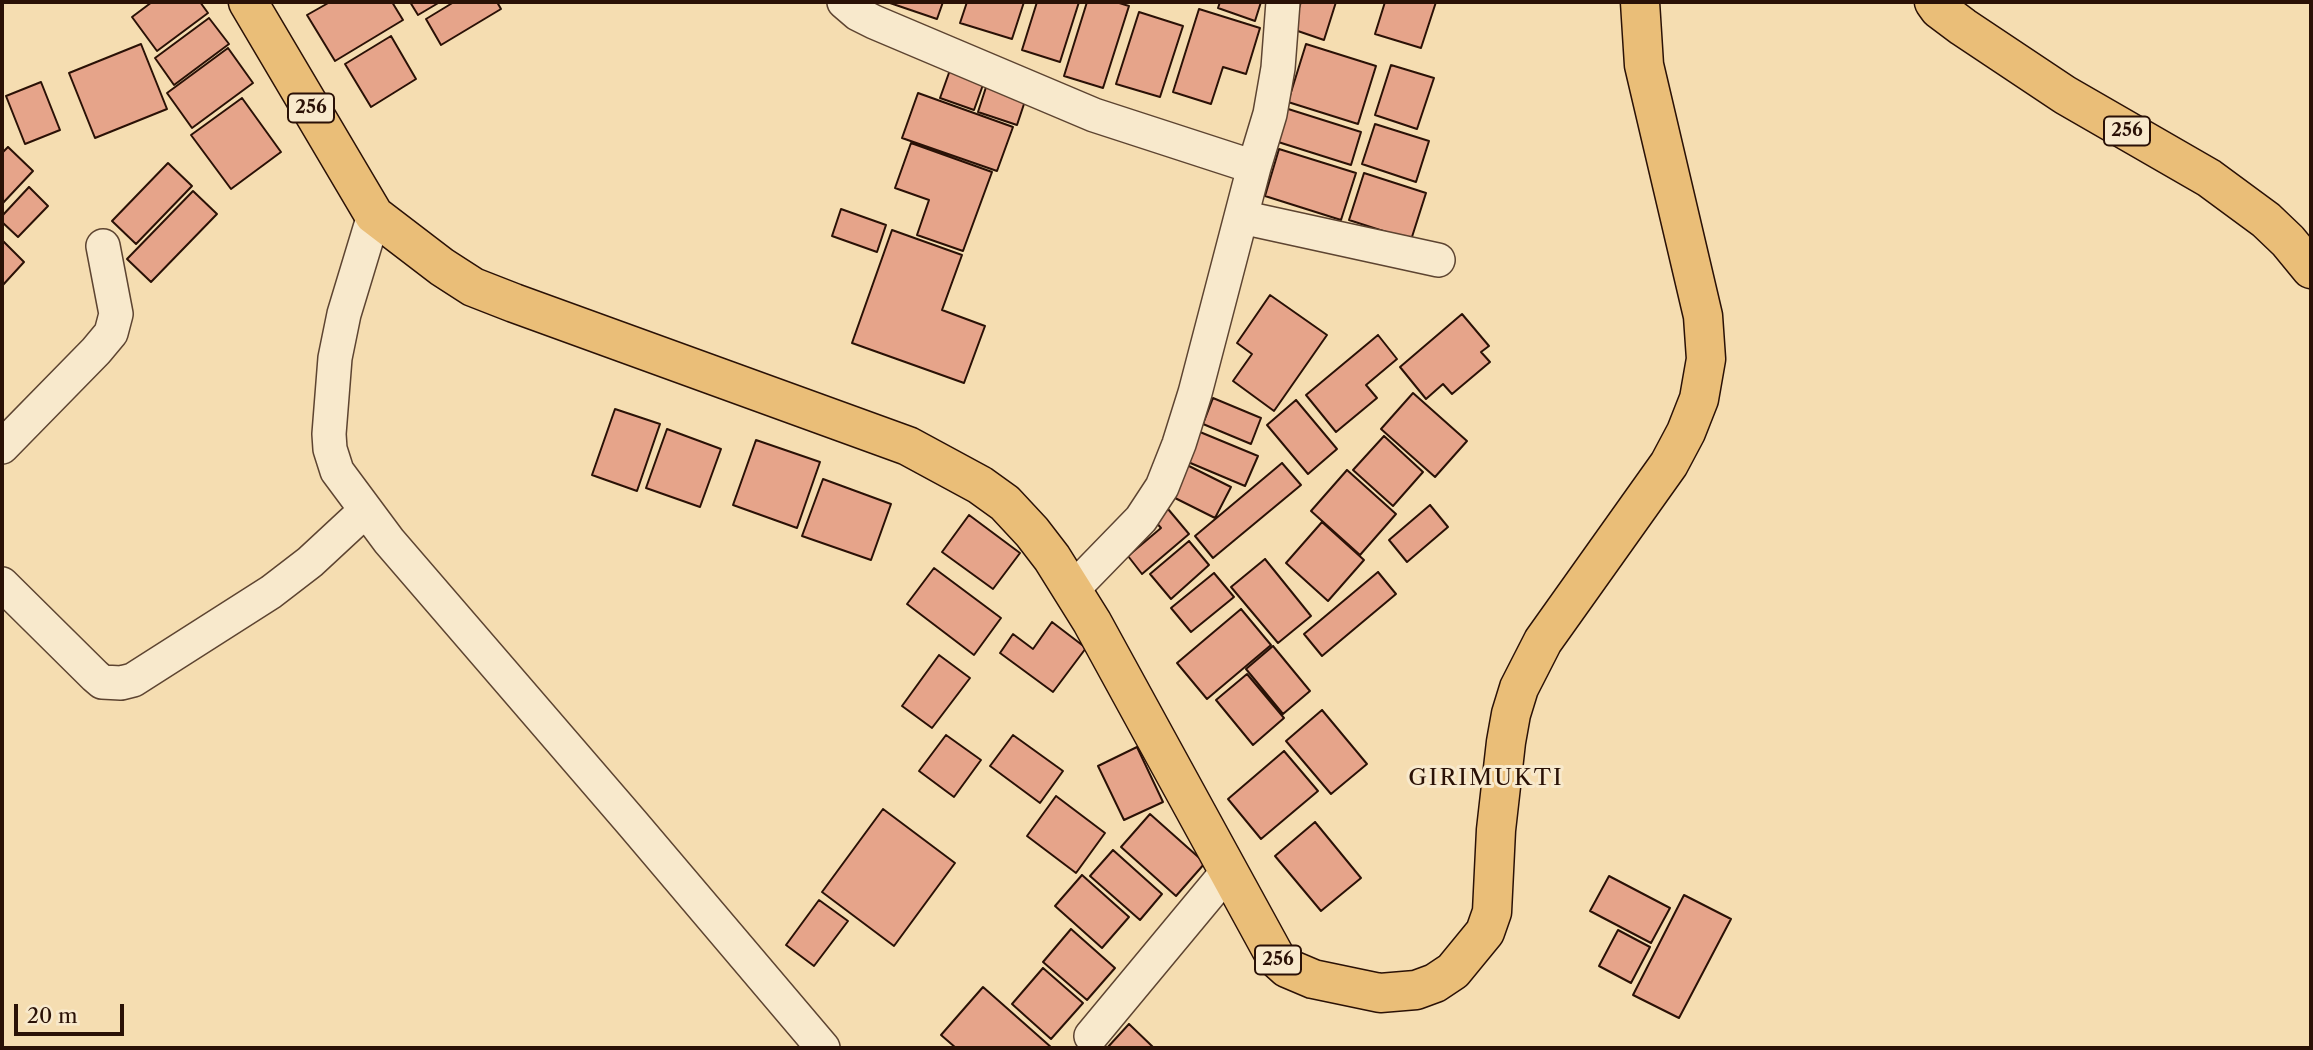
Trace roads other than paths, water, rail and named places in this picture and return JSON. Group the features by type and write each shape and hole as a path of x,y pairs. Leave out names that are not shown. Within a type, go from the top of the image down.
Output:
{"main road":[{"name":"256","path":"248,2 374,215 442,267 473,287 908,446 947,465 1005,503 1032,532 1092,622 1276,958 1287,968 1313,979 1380,993 1416,990 1435,983 1453,971 1485,932 1492,912 1496,830 1506,742 1511,714 1520,688 1543,641 1669,464 1699,399 1706,359 1703,316 1644,65 1640,2"},
{"name":"256","path":"1934,2 1963,27 2065,95 2209,178 2266,220 2311,269"}],"street":[{"path":"844,2 858,14 874,22 1094,115 1254,167"},
{"path":"1072,590 1141,519 1162,487 1179,444 1270,114 1283,2"},
{"path":"374,215 344,314 335,358 329,434 330,449 337,471 389,541 823,1048"},
{"path":"1241,218 1438,260"},
{"path":"2,447 111,333 116,314 103,246"},
{"path":"2,584 102,682 121,683 133,680 271,592 310,562 366,510"},
{"path":"1091,1036 1228,872"}],"district":[{"name":"GIRIMUKTI","path":"1486,778"}]}
